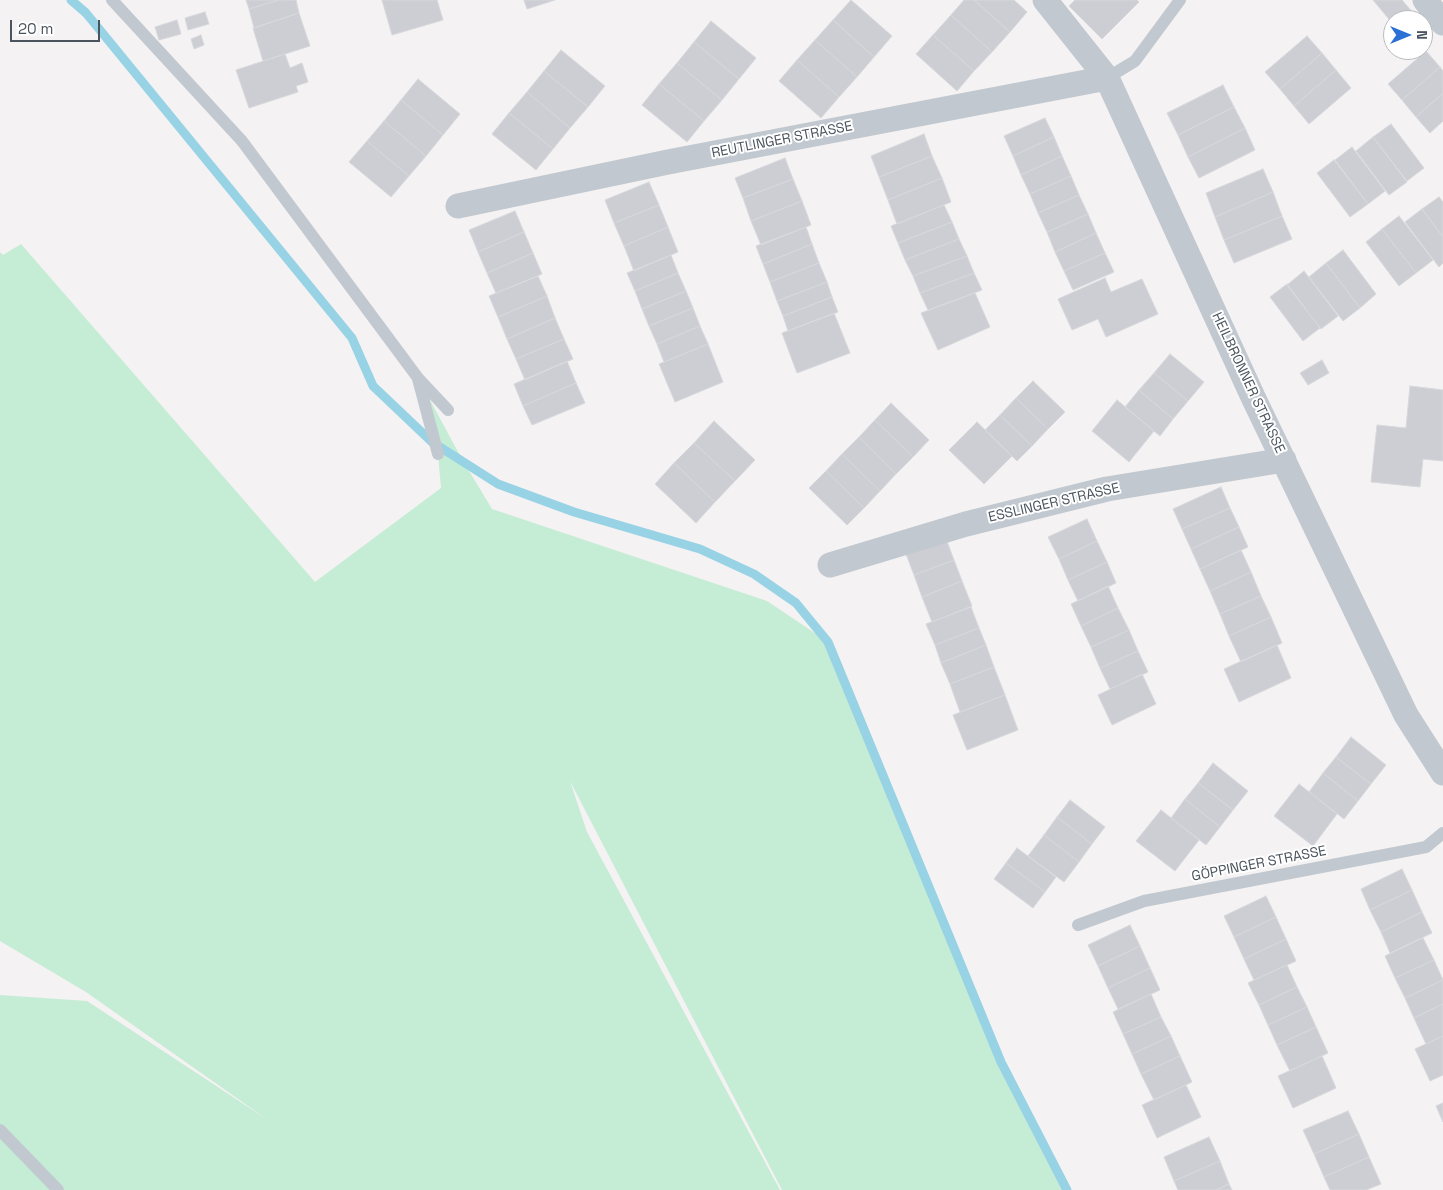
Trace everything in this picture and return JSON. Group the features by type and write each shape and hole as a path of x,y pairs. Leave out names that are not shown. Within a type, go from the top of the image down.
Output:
{"street":[{"name":"HEILBRONNER STRASSE","path":"1046,0 1107,78 1253,397 1406,715 1443,773"},
{"path":"1425,0 1443,23"},
{"name":"REUTLINGER STRASSE","path":"458,206 677,161 1107,78"},
{"name":"ESSLINGER STRASSE","path":"830,565 966,524 1107,489 1284,460"}],"lane":[{"path":"112,0 242,141 418,378 448,410"},
{"path":"1107,78 1135,62 1180,0"},
{"path":"418,378 438,454"},
{"name":"GÖPPINGER STRASSE","path":"1078,925 1144,902 1426,847 1443,833"},
{"path":"0,1130 58,1190"}],"green space":[{"path":"21,244 315,582 441,488 438,454 418,378 463,461 492,509 767,601 828,642 1001,1062 1067,1190 782,1190 570,781 587,832 780,1190 0,1190 0,995 87,1001 268,1120 86,992 0,941 0,252 3,255"}],"building":[{"path":"246,0 279,0 249,9"},
{"path":"279,0 296,0 299,13 254,28 249,9"},
{"path":"382,0 437,0 443,20 392,35"},
{"path":"524,0 555,0 527,9"},
{"path":"851,0 892,36 874,57 833,20"},
{"path":"964,0 974,0 1010,32 992,52 951,15"},
{"path":"974,0 1014,0 1027,12 1010,32"},
{"path":"1075,0 1137,0 1139,2 1102,39 1069,6"},
{"path":"1373,0 1402,0 1410,10 1383,10 1383,12"},
{"path":"205,12 209,24 188,30 185,18"},
{"path":"299,13 310,46 263,61 253,28"},
{"path":"951,15 992,52 974,71 933,35"},
{"path":"177,20 181,34 159,40 155,27"},
{"path":"833,20 874,57 857,77 815,40"},
{"path":"711,21 756,58 739,79 694,42"},
{"path":"201,35 204,45 194,49 191,39"},
{"path":"933,35 974,71 957,91 916,54"},
{"path":"1307,36 1322,53 1280,89 1265,72"},
{"path":"815,40 857,77 839,97 797,60"},
{"path":"694,42 739,79 722,100 677,63"},
{"path":"561,50 605,86 588,107 544,71"},
{"path":"1322,53 1336,70 1294,106 1280,89"},
{"path":"285,54 290,68 302,63 308,82 296,86 298,92 249,108 236,70"},
{"path":"1433,59 1440,67 1402,100 1388,84 1416,60"},
{"path":"797,60 839,97 821,118 779,81"},
{"path":"677,63 722,100 704,121 659,84"},
{"path":"1440,67 1443,71 1443,93 1416,117 1402,100"},
{"path":"1336,70 1351,88 1309,124 1294,106"},
{"path":"544,71 588,107 570,128 527,92"},
{"path":"418,79 460,114 443,135 401,100"},
{"path":"659,84 704,121 687,142 642,105"},
{"path":"1223,85 1234,107 1178,135 1167,113"},
{"path":"527,92 570,128 553,149 509,113"},
{"path":"1443,93 1443,121 1430,133 1416,117"},
{"path":"401,100 443,135 426,156 384,121"},
{"path":"1234,107 1245,128 1188,157 1178,135"},
{"path":"509,113 553,149 536,170 492,134"},
{"path":"1045,118 1054,137 1013,156 1004,136"},
{"path":"384,121 426,156 409,176 367,141"},
{"path":"1391,124 1424,168 1407,181 1373,137"},
{"path":"1245,128 1255,150 1199,178 1188,157"},
{"path":"924,134 932,156 879,177 871,156"},
{"path":"1054,137 1062,156 1021,175 1013,156"},
{"path":"1373,137 1407,182 1389,195 1356,151"},
{"path":"367,141 409,176 391,197 349,162"},
{"path":"1352,147 1385,191 1368,204 1335,160"},
{"path":"932,156 942,178 888,200 879,177"},
{"path":"1062,156 1071,176 1030,194 1021,175"},
{"path":"785,158 793,179 743,198 735,178"},
{"path":"1334,160 1368,204 1350,217 1317,173"},
{"path":"1263,169 1273,192 1215,217 1206,193"},
{"path":"1071,176 1079,195 1038,213 1030,194"},
{"path":"942,178 951,202 897,224 888,200"},
{"path":"793,179 802,201 751,221 743,198"},
{"path":"649,182 659,205 614,223 605,200"},
{"path":"1273,192 1282,216 1224,240 1215,217"},
{"path":"1079,195 1088,214 1047,232 1038,213"},
{"path":"1439,197 1443,202 1443,237 1422,209"},
{"path":"802,201 811,225 761,245 751,221"},
{"path":"659,205 668,227 624,246 614,223"},
{"path":"944,205 952,222 898,243 891,226"},
{"path":"1422,209 1443,237 1443,263 1439,267 1405,222"},
{"path":"515,211 524,232 478,252 469,230"},
{"path":"1088,214 1096,233 1055,252 1047,232"},
{"path":"1282,216 1292,239 1234,263 1224,240"},
{"path":"1399,216 1433,260 1416,273 1382,229"},
{"path":"952,222 959,239 905,260 898,243"},
{"path":"668,227 678,252 634,271 624,246"},
{"path":"806,227 812,244 763,264 756,246"},
{"path":"1382,229 1416,273 1399,286 1366,242"},
{"path":"524,232 533,253 487,273 478,252"},
{"path":"1096,233 1105,253 1064,271 1055,252"},
{"path":"959,239 967,256 913,276 905,260"},
{"path":"812,244 819,263 770,282 763,264"},
{"path":"1343,250 1376,294 1360,308 1326,263"},
{"path":"533,253 542,274 496,293 487,273"},
{"path":"1105,253 1114,272 1073,290 1064,271"},
{"path":"671,255 678,273 635,291 627,273"},
{"path":"967,256 974,273 920,293 913,276"},
{"path":"819,263 827,282 777,301 770,282"},
{"path":"1326,263 1360,308 1343,321 1309,277"},
{"path":"1304,271 1338,316 1321,329 1287,285"},
{"path":"678,273 686,291 642,309 635,291"},
{"path":"974,273 982,290 928,310 920,293"},
{"path":"538,276 547,296 498,317 489,296"},
{"path":"1105,278 1111,292 1142,279 1158,314 1106,337 1098,319 1072,330 1058,299"},
{"path":"827,282 832,297 783,316 777,301"},
{"path":"1287,284 1320,328 1303,341 1270,297"},
{"path":"686,291 693,308 649,326 642,309"},
{"path":"975,293 990,327 938,350 921,313"},
{"path":"547,296 555,318 507,339 498,317"},
{"path":"832,297 838,312 788,331 783,316"},
{"path":"693,308 700,326 657,344 649,326"},
{"path":"834,313 850,353 797,373 782,333"},
{"path":"555,318 564,339 516,359 507,339"},
{"path":"700,326 708,344 664,362 657,344"},
{"path":"564,339 573,359 525,380 516,359"},
{"path":"708,344 723,382 675,402 659,364"},
{"path":"1170,354 1204,382 1188,401 1154,373"},
{"path":"1322,360 1329,373 1308,385 1300,373"},
{"path":"567,361 576,383 523,406 514,384"},
{"path":"1154,373 1188,401 1173,419 1139,390"},
{"path":"1033,381 1065,412 1048,429 1016,398"},
{"path":"576,383 585,403 532,425 523,406"},
{"path":"1410,386 1443,390 1443,461 1423,459 1420,487 1371,482 1377,425 1406,428"},
{"path":"1139,390 1173,419 1160,436 1125,407"},
{"path":"1016,398 1048,429 1032,446 1000,415"},
{"path":"1117,400 1154,431 1129,462 1092,431"},
{"path":"891,403 929,440 913,457 875,420"},
{"path":"1000,415 1032,446 1017,461 985,430"},
{"path":"875,420 913,457 896,474 859,437"},
{"path":"714,421 755,460 735,481 694,443"},
{"path":"977,422 1012,456 984,484 949,450"},
{"path":"859,437 896,474 880,491 842,454"},
{"path":"694,443 735,481 715,502 674,463"},
{"path":"842,454 880,491 864,508 826,471"},
{"path":"674,463 715,502 696,523 655,484"},
{"path":"826,471 864,508 847,525 809,488"},
{"path":"1221,487 1230,508 1182,529 1173,509"},
{"path":"1230,508 1239,527 1191,549 1182,529"},
{"path":"1087,519 1097,541 1059,559 1048,537"},
{"path":"1239,527 1248,547 1200,569 1191,549"},
{"path":"946,539 954,560 914,575 906,554"},
{"path":"1097,541 1107,562 1068,580 1059,559"},
{"path":"1241,550 1251,572 1210,591 1200,569"},
{"path":"954,560 962,581 922,597 914,575"},
{"path":"1107,562 1116,583 1078,601 1068,580"},
{"path":"1251,572 1261,596 1220,614 1210,591"},
{"path":"962,581 972,606 932,622 922,597"},
{"path":"1108,586 1118,608 1081,626 1071,604"},
{"path":"1261,596 1271,617 1229,636 1220,614"},
{"path":"971,607 979,628 935,645 926,624"},
{"path":"1118,608 1129,630 1091,647 1081,626"},
{"path":"1271,617 1282,643 1241,662 1229,636"},
{"path":"979,628 986,645 941,663 935,645"},
{"path":"1129,630 1138,651 1100,668 1091,647"},
{"path":"986,645 994,667 950,684 941,663"},
{"path":"1277,645 1291,678 1239,702 1224,669"},
{"path":"1138,651 1148,672 1110,689 1100,668"},
{"path":"994,667 1005,695 960,712 950,684"},
{"path":"1142,674 1156,704 1112,725 1098,695"},
{"path":"1005,695 1018,730 967,750 953,715"},
{"path":"1351,737 1386,765 1371,784 1336,757"},
{"path":"1336,757 1371,784 1358,801 1323,773"},
{"path":"1213,763 1248,791 1233,810 1198,783"},
{"path":"1323,773 1358,801 1344,819 1309,792"},
{"path":"1198,783 1233,810 1220,827 1185,799"},
{"path":"1299,784 1337,814 1313,846 1274,816"},
{"path":"1185,799 1220,827 1206,845 1171,818"},
{"path":"1070,800 1105,827 1092,844 1057,817"},
{"path":"1161,810 1199,840 1175,871 1136,841"},
{"path":"1057,817 1092,844 1079,862 1044,835"},
{"path":"1044,835 1079,862 1064,882 1028,856"},
{"path":"1017,848 1056,877 1045,892 1006,863"},
{"path":"1006,863 1045,892 1033,908 994,879"},
{"path":"1402,869 1412,890 1370,910 1361,889"},
{"path":"1412,890 1422,912 1381,932 1370,910"},
{"path":"1266,896 1276,917 1234,937 1224,916"},
{"path":"1422,912 1432,933 1390,953 1381,932"},
{"path":"1276,917 1286,939 1244,959 1234,937"},
{"path":"1130,925 1140,946 1098,966 1088,945"},
{"path":"1423,938 1434,960 1395,978 1385,956"},
{"path":"1286,939 1296,961 1254,980 1244,959"},
{"path":"1140,946 1150,968 1108,988 1098,966"},
{"path":"1434,960 1443,980 1405,998 1395,978"},
{"path":"1287,965 1297,987 1259,1005 1248,983"},
{"path":"1150,968 1160,990 1118,1009 1108,988"},
{"path":"1443,980 1443,1004 1414,1018 1405,998"},
{"path":"1297,987 1307,1007 1268,1025 1259,1005"},
{"path":"1151,994 1161,1017 1123,1034 1113,1012"},
{"path":"1443,1004 1443,1036 1426,1044 1414,1018"},
{"path":"1307,1007 1316,1027 1277,1045 1268,1025"},
{"path":"1161,1017 1171,1036 1132,1054 1123,1034"},
{"path":"1316,1027 1328,1053 1290,1071 1277,1045"},
{"path":"1171,1036 1180,1056 1141,1074 1132,1054"},
{"path":"1443,1036 1443,1075 1430,1081 1415,1049"},
{"path":"1180,1056 1192,1082 1154,1100 1141,1074"},
{"path":"1322,1056 1336,1088 1293,1108 1278,1076"},
{"path":"1186,1085 1201,1117 1157,1138 1142,1105"},
{"path":"1443,1103 1443,1122 1436,1106"},
{"path":"1348,1111 1359,1134 1314,1154 1303,1130"},
{"path":"1359,1134 1369,1157 1324,1177 1314,1154"},
{"path":"1209,1137 1220,1161 1174,1181 1164,1157"},
{"path":"1369,1157 1381,1184 1366,1190 1330,1190 1324,1177"},
{"path":"1220,1161 1229,1184 1216,1190 1178,1190 1174,1181"},
{"path":"1229,1184 1232,1190 1216,1190"}],"waterway":[{"path":"71,0 86,13 352,338 373,386 432,442 498,484 574,512 700,549 754,574 796,603 828,642 1001,1062 1067,1190"}]}
